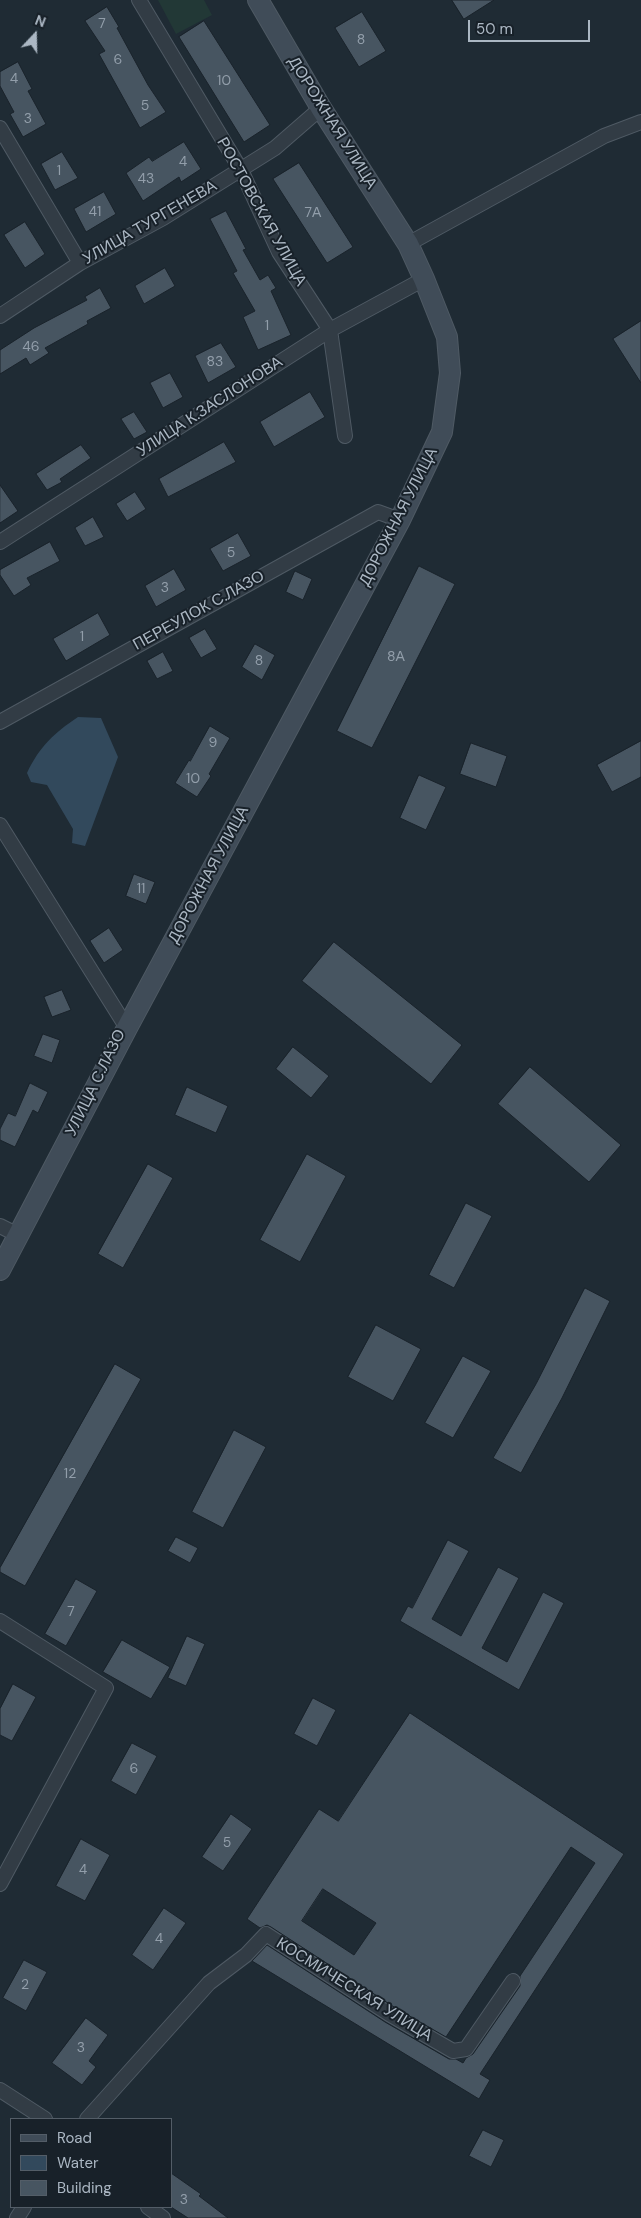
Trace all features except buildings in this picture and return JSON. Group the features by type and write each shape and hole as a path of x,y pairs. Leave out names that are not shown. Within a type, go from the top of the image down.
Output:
{"street":[{"name":"РОСТОВСКАЯ УЛИЦА","path":"139,0 241,170 279,252 330,330 345,436"},
{"name":"ДОРОЖНАЯ УЛИЦА","path":"127,1028 400,520 442,432 450,373 447,336 408,244 321,108 258,0"},
{"name":"УЛИЦА ТУРГЕНЕВА","path":"0,316 80,263 163,218 275,148 321,108"},
{"path":"408,244 604,136 641,122"},
{"path":"0,128 80,263"},
{"name":"УЛИЦА К.ЗАСЛОНОВА","path":"0,542 330,330 424,280"},
{"name":"ПЕРЕУЛОК С.ЛАЗО","path":"0,722 378,512 400,520"},
{"name":"УЛИЦА С.ЛАЗО","path":"0,825 127,1028 0,1270"},
{"path":"0,1226 18,1235"},
{"path":"0,1621 106,1688 0,1884"},
{"name":"КОСМИЧЕСКАЯ УЛИЦА","path":"88,2118 209,1983 246,1955 266,1934 389,2014 453,2051 466,2049 513,1981"},
{"path":"0,2090 43,2118"},
{"path":"149,2208 164,2218"}],"green space":[{"path":"158,0 204,0 212,15 176,34"}],"water":[{"path":"78,717 101,718 118,757 85,846 72,843 73,829 47,785 31,782 27,773 37,755 48,741"}]}
